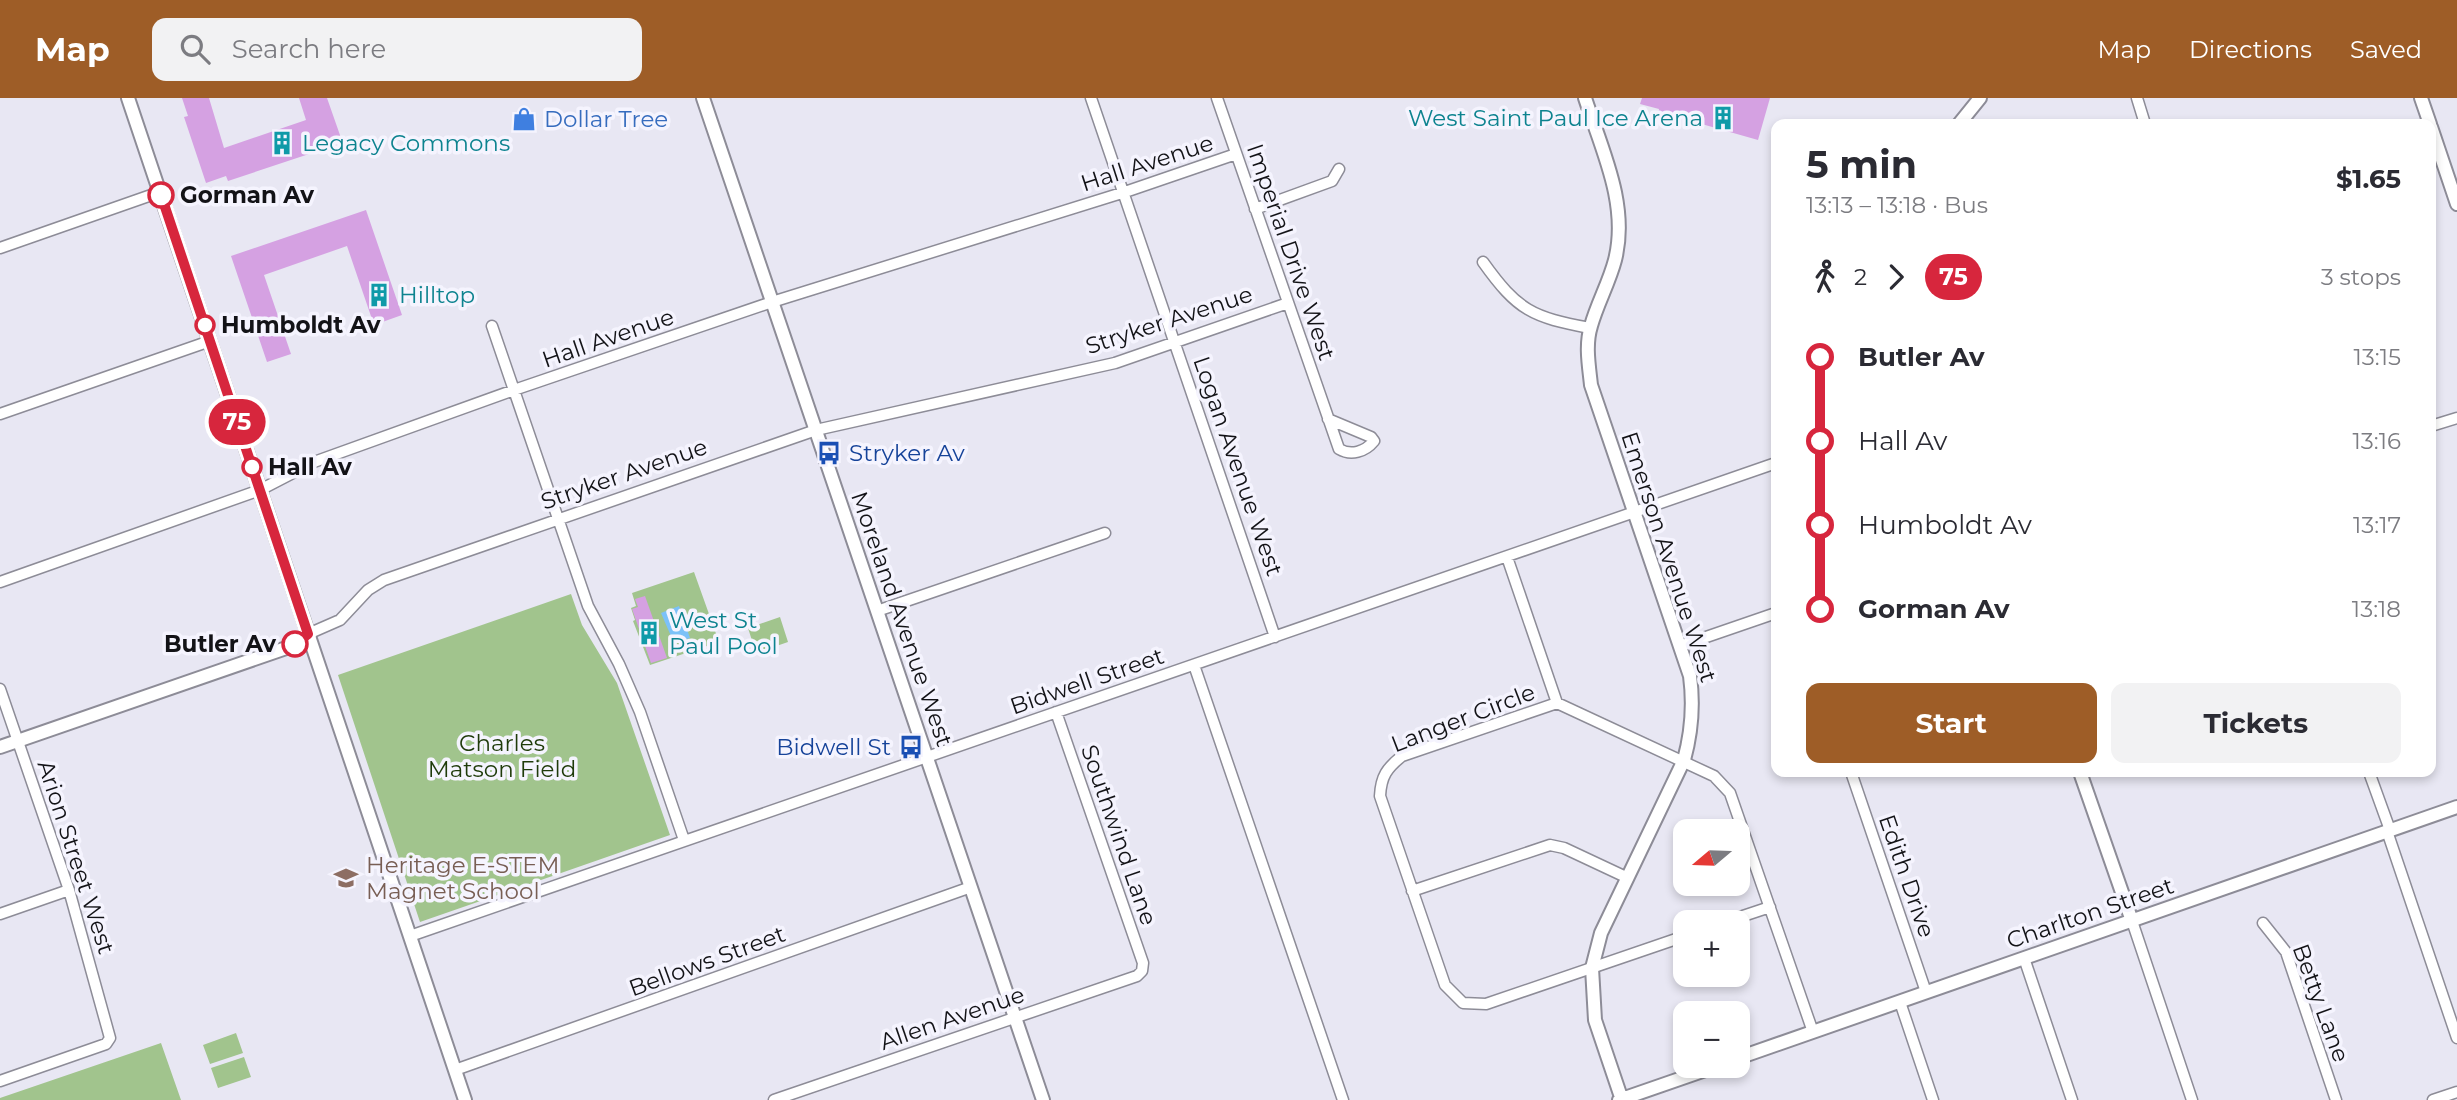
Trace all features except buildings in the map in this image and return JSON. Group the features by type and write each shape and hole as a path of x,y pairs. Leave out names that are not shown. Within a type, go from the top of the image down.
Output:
{"street":[{"path":"128,98 465,1100"},
{"name":"Moreland Avenue West","path":"703,98 1043,1100"},
{"name":"Logan Avenue West","path":"1091,98 1275,637"},
{"name":"Imperial Drive West","path":"1217,98 1289,303 1328,419 1339,449 1347,454 1369,447 1374,441 1371,437 1328,419"},
{"name":"Emerson Avenue West","path":"1585,98 1615,186 1620,218 1616,259 1590,328 1588,358 1591,385 1690,676 1694,704 1692,732 1684,760 1601,933 1592,968 1595,1020 1621,1100"},
{"path":"1963,119 1980,98"},
{"path":"2137,98 2144,119"},
{"path":"2421,98 2428,119"},
{"path":"2436,143 2457,204"},
{"name":"Hall Avenue","path":"0,582 260,490 314,462 514,390 772,302 1125,192 1236,154"},
{"path":"1255,209 1332,181 1339,169"},
{"path":"0,248 159,192"},
{"path":"1483,262 1505,292 1525,310 1549,320 1590,328"},
{"name":"Stryker Avenue","path":"0,747 292,646 308,634 340,620 368,590 384,580 816,429 1115,363 1289,303"},
{"path":"492,326 588,606 620,664 640,712 684,840"},
{"path":"0,414 210,341"},
{"path":"2436,424 2457,418"},
{"name":"Bidwell Street","path":"410,936 1771,465"},
{"path":"877,611 1105,533"},
{"path":"1507,557 1557,703"},
{"path":"1680,646 1771,615"},
{"path":"1194,665 1343,1100"},
{"name":"Arion Street West","path":"0,689 69,890 110,1038 106,1044 0,1081"},
{"name":"Langer Circle","path":"1673,940 1486,1004 1463,1003 1445,985 1380,796 1381,781 1387,768 1402,756 1557,703 1714,776 1730,793 1813,1032"},
{"name":"Southwind Lane","path":"1056,712 1143,963 1142,971"},
{"name":"Edith Drive","path":"1853,777 1926,992"},
{"path":"2082,777 2192,1100"},
{"path":"2371,777 2457,1038"},
{"name":"Charlton Street","path":"1750,1054 2457,807"},
{"path":"1412,891 1550,845 1564,848 1628,878"},
{"name":"Bellows Street","path":"456,1070 971,887"},
{"path":"0,914 69,890"},
{"path":"1750,914 1770,907"},
{"name":"Betty Lane","path":"2263,923 2286,952 2336,1100"},
{"path":"2024,958 2072,1100"},
{"name":"Allen Avenue","path":"774,1100 1137,976 1142,971"},
{"path":"1900,1002 1933,1100"},
{"path":"1621,1100 1683,1078"},
{"path":"2433,1100 2457,1092"}],"green space":[{"path":"694,572 719,642 650,665 633,621 635,620 631,608 636,606 632,593"},
{"name":"Charles Matson Field","path":"571,594 582,625 617,683 670,835 420,922 338,675"},
{"path":"780,617 788,642 756,653 748,628"},
{"path":"236,1033 243,1053 210,1064 203,1045"},
{"path":"161,1043 181,1100 0,1100 0,1098"},
{"path":"244,1057 251,1077 218,1088 211,1068"}],"water":[{"path":"679,606 690,638 674,643 661,613"}],"bus line":[{"name":"75","path":"161,195 308,634 295,644"}],"place":[{"name":"West Saint Paul Ice Arena","path":"1723,118"},
{"name":"Dollar Tree","path":"524,119"},
{"name":"Legacy Commons","path":"282,143"},
{"name":"Gorman Av","path":"161,195"},
{"name":"Hilltop","path":"379,295"},
{"name":"Humboldt Av","path":"205,325"},
{"name":"Stryker Av","path":"829,453"},
{"name":"Hall Av","path":"252,467"},
{"name":"West St Paul Pool","path":"649,633"},
{"name":"Butler Av","path":"295,644"},
{"name":"Bidwell St","path":"911,747"},
{"name":"Heritage E-STEM Magnet School","path":"346,878"}]}
